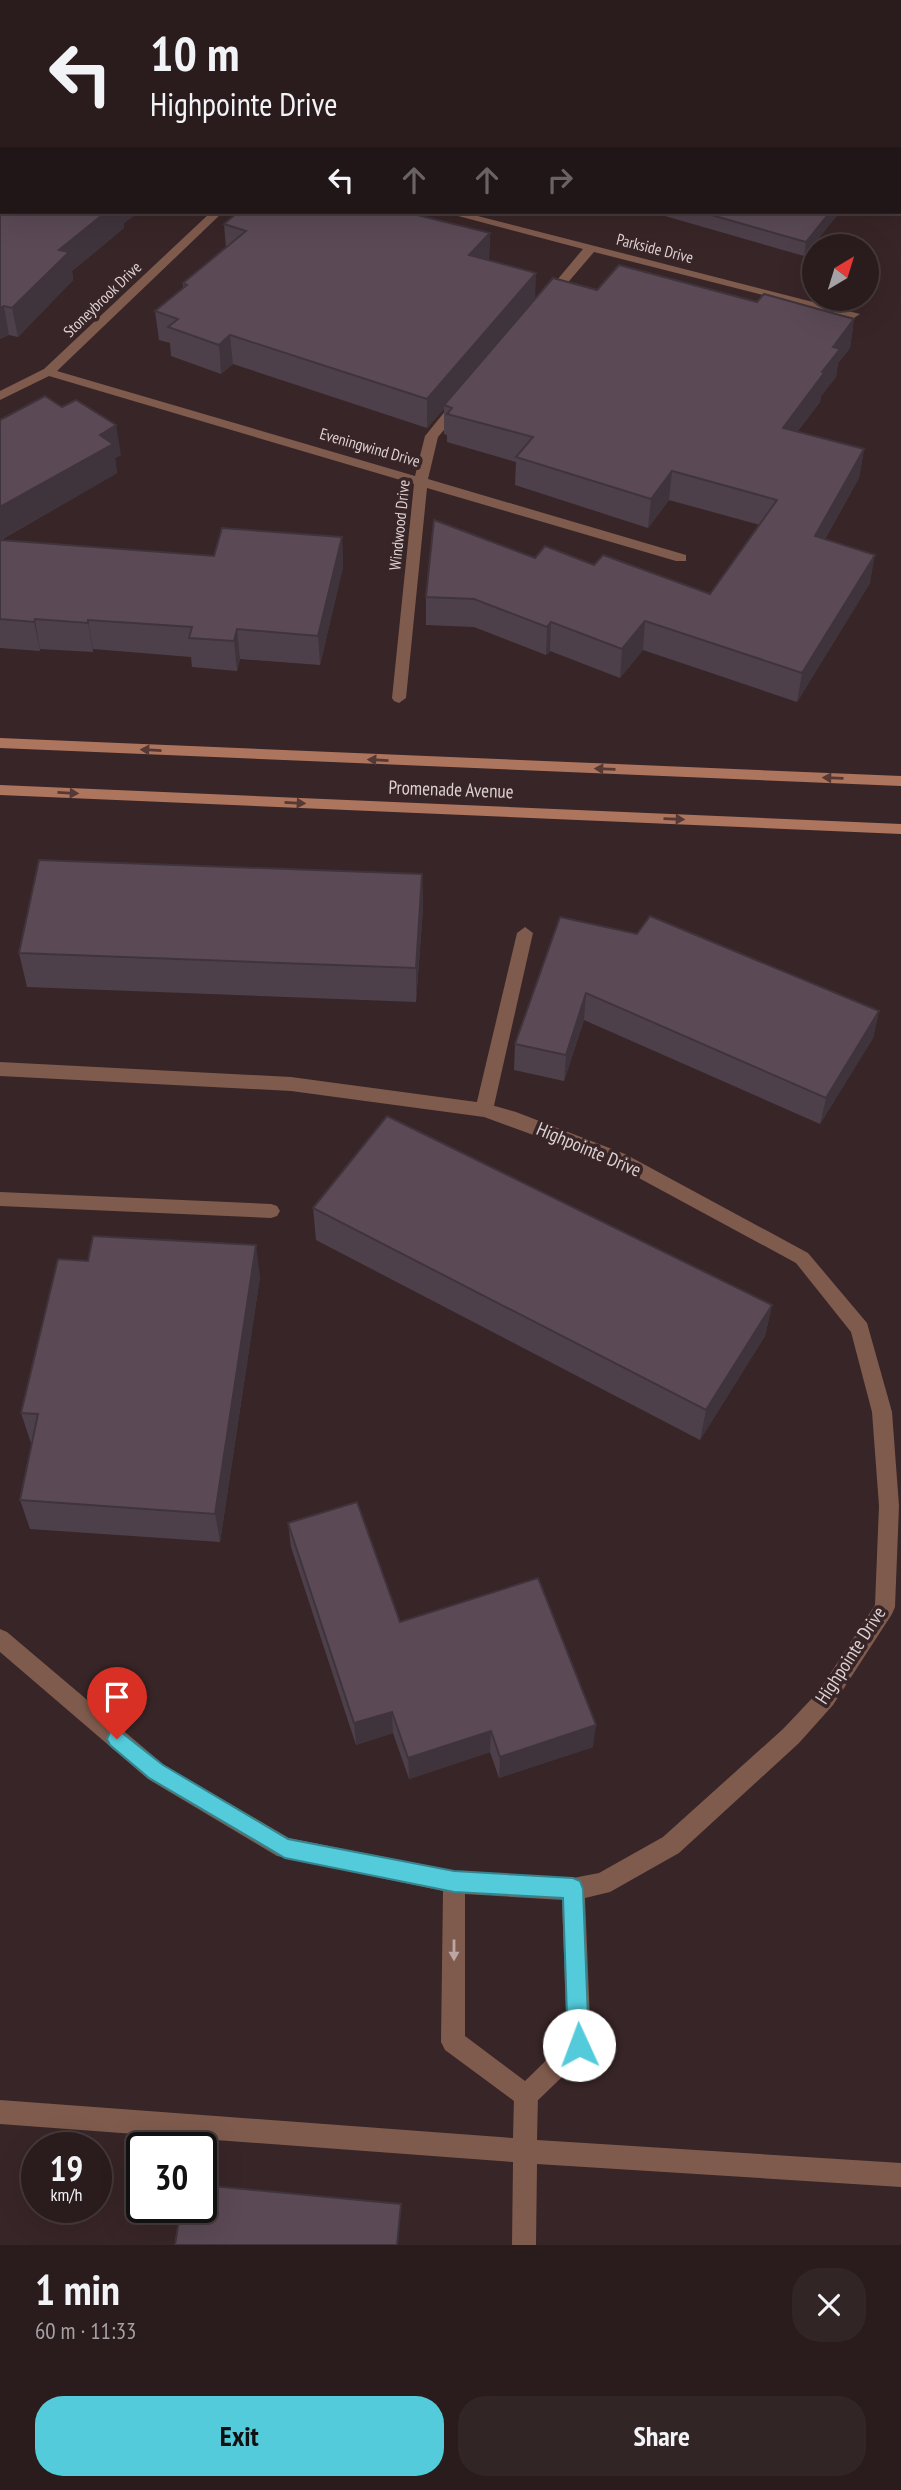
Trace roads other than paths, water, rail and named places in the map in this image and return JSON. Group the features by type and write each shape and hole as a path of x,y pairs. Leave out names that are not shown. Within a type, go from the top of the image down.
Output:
{"main road":[{"name":"Promenade Avenue","path":"0,743 901,781"},
{"name":"Promenade Avenue","path":"0,790 901,829"}],"street":[{"name":"Stoneybrook Drive","path":"0,396 48,373 215,214"},
{"name":"Parkside Drive","path":"457,214 854,314"},
{"path":"538,310 591,248"},
{"name":"Eveningwind Drive","path":"48,373 681,558"},
{"name":"Windwood Drive","path":"399,698 421,480 432,436 467,394"},
{"path":"484,1110 525,933"},
{"name":"Highpointe Drive","path":"0,1069 291,1084 484,1110 510,1117 619,1159 802,1258 860,1329 882,1412 889,1506 885,1606 826,1698 756,1769 671,1845 602,1884 573,1889 454,1882 285,1848 156,1772 0,1639"},
{"path":"0,1199 271,1211"},
{"path":"454,1882 453,2042 526,2096"},
{"path":"523,2245 526,2096 579,2045 573,1889"},
{"path":"0,2112 526,2151 901,2175"}]}
